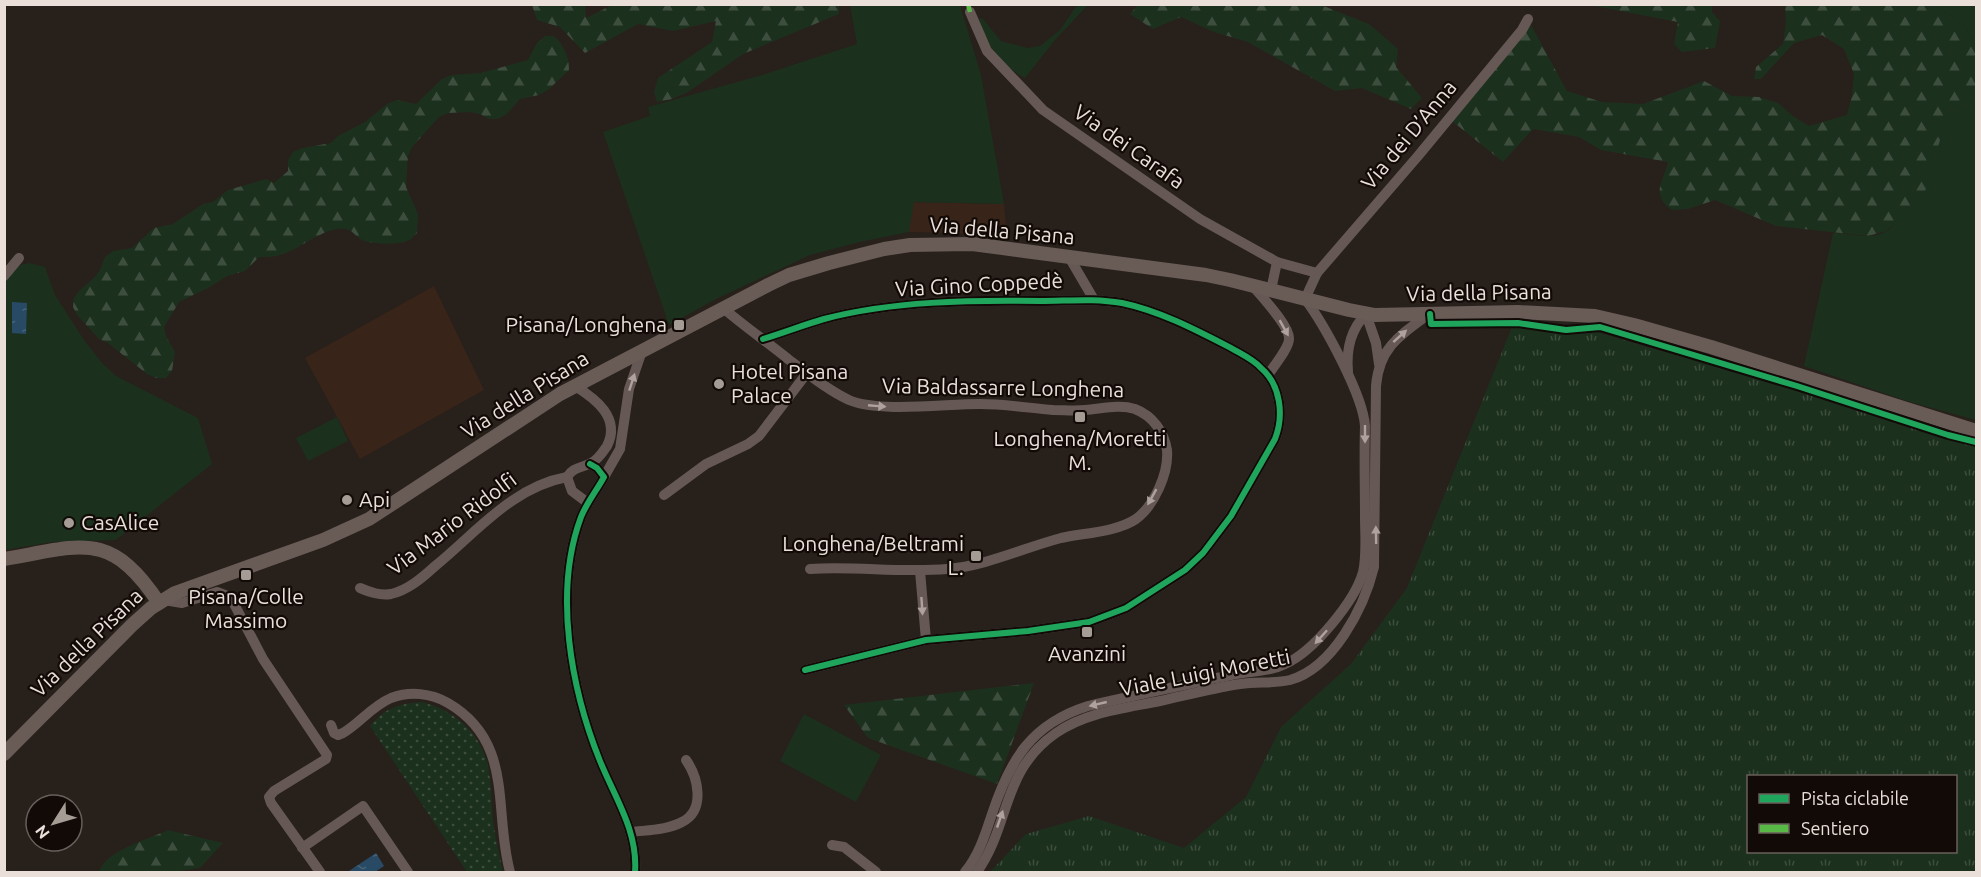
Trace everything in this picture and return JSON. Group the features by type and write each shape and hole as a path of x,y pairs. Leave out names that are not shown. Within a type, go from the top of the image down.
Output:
{"main road":[{"name":"Via della Pisana","path":"4,754 124,633 161,602 183,590 359,525 575,386 789,275 848,258 910,245 972,244 1206,275 1366,314 1550,313 1608,318 1712,347 1977,431"},
{"path":"4,559 75,547 100,550 116,556 130,567 161,602"}],"street":[{"name":"Via dei Carafa","path":"970,12 987,51 1043,110 1200,219 1277,262 1317,273"},
{"name":"Via dei D’Anna","path":"1305,299 1317,273 1418,156 1522,30 1528,19"},
{"path":"1069,257 1093,298"},
{"path":"4,276 19,258"},
{"path":"1271,290 1277,262"},
{"path":"805,669 926,640 1028,631 1095,620 1133,604 1191,565 1225,525 1275,439 1279,426 1280,404 1268,375 1288,344 1289,336 1284,326 1252,285"},
{"name":"Via Gino Coppedè","path":"763,339 824,319 915,305 1093,298 1157,313 1239,353 1258,364 1268,375"},
{"name":"Viale Luigi Moretti","path":"965,873 980,847 1011,765 1025,746 1048,725 1089,706 1272,669 1286,664 1313,645 1339,614 1359,581 1364,564 1365,544 1365,422 1360,404 1330,339 1305,299"},
{"name":"Via Baldassarre Longhena","path":"723,308 807,373 849,400 883,407 992,404 1075,411 1125,407 1148,416 1161,431 1167,450 1165,471 1149,505 1132,521 1116,527 1057,539 968,566 920,571 810,569"},
{"name":"Viale Luigi Moretti","path":"977,873 986,858 1011,788 1022,768 1034,752 1064,727 1100,714 1232,686 1288,681 1310,670 1331,652 1343,636 1371,581 1376,555 1376,386 1379,366 1377,343 1366,314 1355,327 1349,345 1348,378"},
{"name":"Viale Luigi Moretti","path":"1379,366 1385,352 1399,336 1430,314"},
{"path":"635,873 636,855 632,832 591,737 580,697 571,649 567,604 569,565 575,535 588,503 620,449 626,407 642,351"},
{"path":"664,495 706,464 748,444 759,436 807,373"},
{"path":"575,386 598,402 605,410 610,422 610,437 605,449 591,464 573,470 567,477 572,491 588,503"},
{"path":"605,410 626,407"},
{"path":"591,464 596,466 604,477"},
{"name":"Via Mario Ridolfi","path":"360,588 385,595 405,588 420,579 489,518 525,492 551,480 567,477"},
{"path":"920,571 926,640"},
{"path":"161,602 182,603 217,592 225,594 232,600 263,659 327,755 326,759 274,791 269,797 320,873"},
{"path":"1288,681 1318,656 1335,638 1342,627 1339,614"},
{"path":"331,725 334,733 338,735 343,733 381,703 408,694 431,696 454,707 473,723 493,755 498,776 510,873"},
{"path":"632,832 670,826 690,817 697,800 698,788 694,772 686,760"},
{"path":"303,848 363,806 408,873"},
{"path":"832,845 844,847 876,873"}],"shaded area":[{"path":"913,202 1004,204 1007,235 909,232"},
{"path":"434,286 484,390 360,459 305,358"}],"green space":[{"path":"1138,4 1321,5 1369,24 1398,49 1396,67 1422,98 1411,109 1362,88 1335,91 1248,42 1214,32 1181,17 1153,29 1130,14"},
{"path":"532,5 585,5 586,18 612,5 839,5 839,14 743,54 688,92 657,102 654,92 658,78 712,42 716,21 673,31 638,24 585,53 560,27 537,20"},
{"path":"850,5 960,5 981,75 1004,204 914,202 909,232 810,255 716,299 669,325 603,132 650,116 648,107 762,75 857,44"},
{"path":"1077,5 1088,5 1055,40 1025,78 1001,58 985,38 981,29 979,18 983,19 1001,41 1028,48 1040,46 1060,30"},
{"path":"1589,5 1712,5 1712,12 1720,21 1715,48 1682,52 1674,44 1678,22"},
{"path":"1785,5 1934,5 1963,24 1976,46 1976,99 1968,105 1949,111 1926,189 1915,206 1886,231 1868,236 1776,226 1715,200 1688,209 1672,210 1661,199 1660,193 1668,162 1601,150 1579,137 1533,129 1503,162 1452,121 1531,25 1567,91 1602,102 1643,104 1704,81 1732,96 1759,97 1778,103 1809,126 1847,115 1854,74 1844,49 1822,35 1794,43 1761,79 1754,79 1756,67 1783,44 1786,22"},
{"path":"1934,5 1976,5 1976,46 1963,24"},
{"path":"545,36 554,36 561,43 569,65 569,70 548,90 539,95 520,99 507,114 498,119 489,119 470,112 448,113 439,117 412,147 408,156 406,187 418,214 417,233 410,240 399,243 377,243 364,241 348,230 337,229 283,254 259,257 245,271 227,276 179,302 164,327 175,352 172,371 166,378 156,378 147,374 108,343 99,339 77,315 73,307 74,298 94,278 105,257 113,251 132,248 154,228 173,224 203,204 213,202 228,190 266,179 274,183 288,171 288,160 293,152 302,148 331,143 338,136 365,122 387,104 397,100 416,104 442,79 451,75 480,73 528,60 537,43"},
{"path":"1976,99 1976,420 1910,402 1804,366 1833,233 1861,236 1875,235 1888,230 1900,216 1919,180 1943,130 1949,111 1968,105"},
{"path":"29,263 45,267 55,295 84,340 102,363 116,376 198,418 212,464 116,540 52,542 5,550 5,280 20,265"},
{"path":"1512,327 1561,333 1594,331 1661,351 1691,357 1976,444 1976,872 990,872 1026,834 1089,816 1184,848 1246,797 1281,727 1351,664 1407,588"},
{"path":"337,417 348,441 308,461 296,438"},
{"path":"1034,683 997,784 868,738 844,705"},
{"path":"421,702 444,710 464,724 479,743 488,766 493,819 503,872 467,872 370,726 392,708"},
{"path":"804,714 881,755 856,802 780,761"},
{"path":"168,830 223,843 200,868 173,872 99,872 103,865 118,852"}],"water":[{"path":"12,302 27,303 26,334 12,333"},
{"path":"376,853 384,866 375,872 349,871"}],"marked path":[{"path":"968,4 970,12"}],"cycle path":[{"path":"763,339 824,319 904,305 986,301 1112,301 1136,306 1164,316 1205,334 1247,357 1268,375 1279,401 1279,421 1275,439 1231,516 1203,553 1185,570 1126,608 1089,622 1028,631 926,640 805,670"},
{"path":"1430,314 1431,324 1518,323 1566,330 1600,327 1976,442"},
{"path":"590,464 597,468 604,477 583,512 573,546 568,577 569,640 574,672 590,733 633,843 635,872"}],"place":[{"name":"Pisana/Longhena","path":"679,325"},
{"name":"Hotel Pisana Palace","path":"719,384"},
{"name":"Longhena/Moretti M.","path":"1080,417"},
{"name":"Api","path":"347,500"},
{"name":"CasAlice","path":"69,523"},
{"name":"Longhena/Beltrami L.","path":"976,556"},
{"name":"Pisana/Colle Massimo","path":"246,575"},
{"name":"Avanzini","path":"1087,632"}]}
